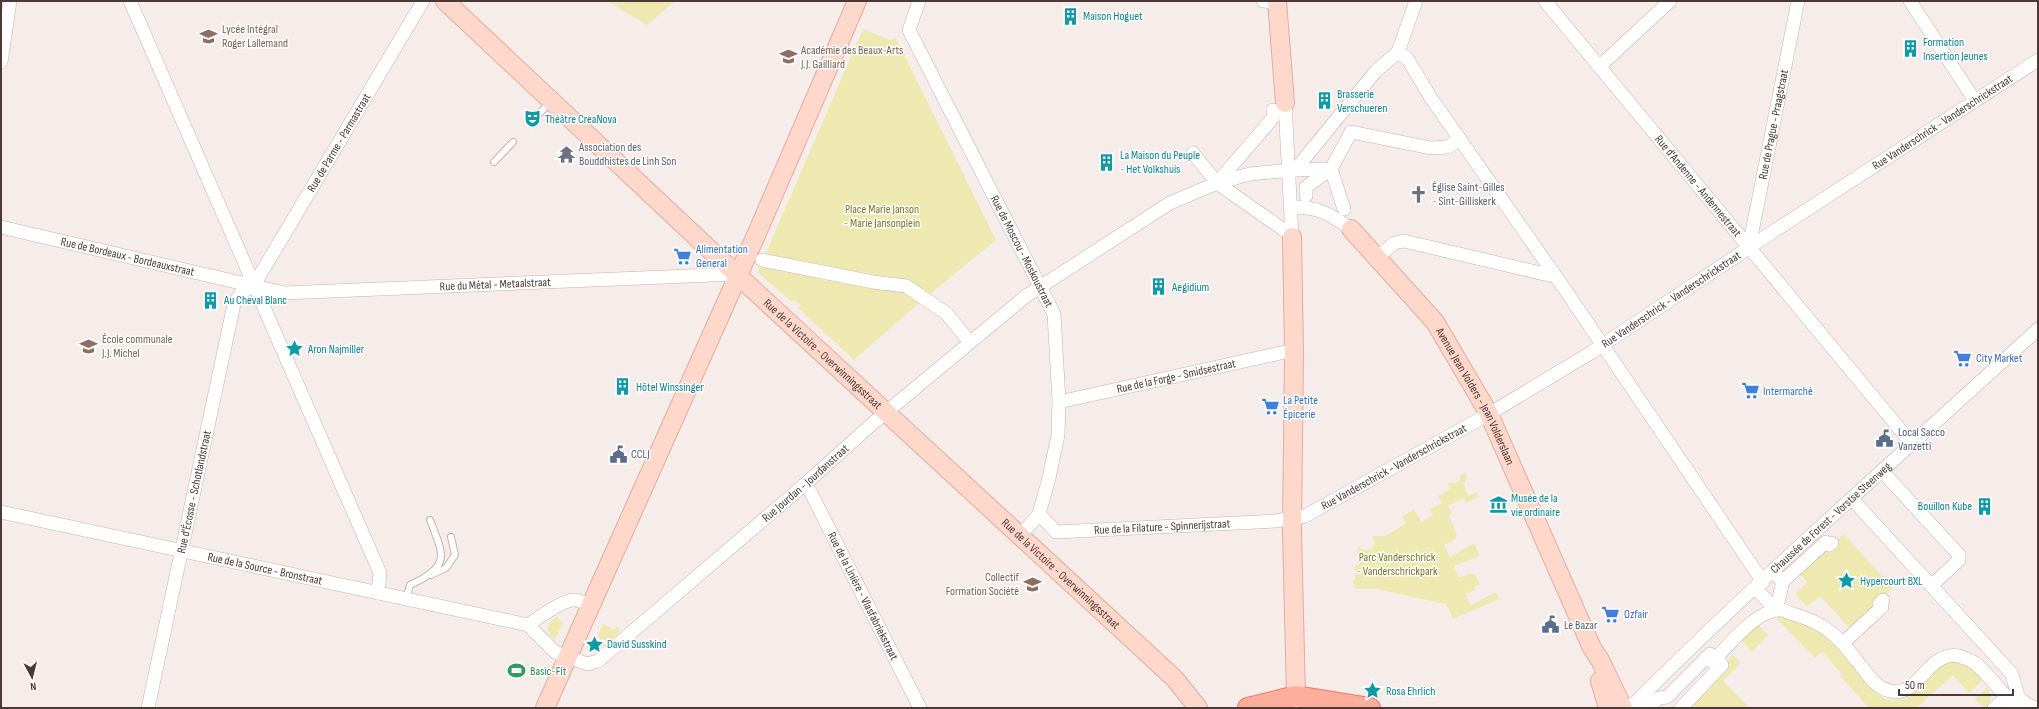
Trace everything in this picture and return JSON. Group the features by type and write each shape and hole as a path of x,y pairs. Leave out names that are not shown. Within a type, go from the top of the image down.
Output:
{"main road":[{"path":"1248,708 1292,702 1370,708"}],"street":[{"path":"1,62 10,1"},
{"path":"130,1 380,573 378,593"},
{"name":"Rue de Parme - Parmastraat","path":"254,285 423,1"},
{"name":"Rue de la Victoire - Overwinningsstraat","path":"445,1 545,107 738,274 1183,687 1198,708"},
{"path":"545,708 738,274 857,1"},
{"name":"Rue de Moscou - Moskoustraat","path":"918,1 909,30 1040,287 1049,300 1054,314 1059,402 1058,435 1049,478 1039,514 1020,536"},
{"path":"1272,1 1279,107 1290,207 1288,233 1294,350 1292,702"},
{"path":"1331,169 1295,170 1376,71 1398,52 1416,1"},
{"name":"Rue d'Andenne - Andennestraat","path":"1545,1 1912,444"},
{"path":"1600,66 1670,1"},
{"name":"Rue de Prague - Praagstraat","path":"1749,247 1798,1"},
{"path":"1910,1 1975,100"},
{"path":"1398,52 1407,58 1431,98 1602,346 1776,610 1813,619 1843,643 1876,685 1890,691 1901,691 1909,688 1930,666 1946,656 1964,658 1975,663 1988,682 2007,698 2016,708"},
{"name":"Rue Vanderschrick - Vanderschrickstraat","path":"1292,518 1305,516 1489,414 1602,346 1749,247 2038,60"},
{"path":"1217,183 1273,118 1279,107"},
{"path":"1342,112 1351,132"},
{"path":"1351,132 1431,148 1448,147 1460,139"},
{"path":"1306,196 1306,186 1331,169 1351,132"},
{"path":"1193,153 1217,183 1288,233"},
{"path":"1331,169 1345,206"},
{"name":"Rue Jourdan - Jourdanstraat","path":"528,626 553,651 587,664 598,661 970,341 1040,287 1170,203 1217,183 1250,174 1281,171"},
{"name":"Avenue Jean Volders - Jean Volderslaan","path":"1290,207 1306,206 1320,210 1351,228 1435,322 1489,414 1556,563 1592,648 1600,660 1611,705"},
{"name":"Rue de Bordeaux - Bordeauxstraat","path":"1,227 254,285"},
{"path":"1378,257 1394,243 1404,242 1554,276"},
{"path":"762,260 873,282 906,286 946,313 970,341"},
{"name":"Rue du Métal - Metaalstraat","path":"254,285 284,293 738,274"},
{"name":"Rue d'Écosse - Schotlandstraat","path":"148,708 234,304 241,293 254,285"},
{"name":"Chaussée de Forest - Vorstse Steenweg","path":"1627,708 1636,702 1761,587 1852,498 2038,330"},
{"name":"Rue de la Forge - Smidsestraat","path":"1059,402 1294,350"},
{"path":"1882,471 1959,555 1959,560 1932,585"},
{"name":"Rue de la Linière - Vlasfabriekstraat","path":"804,485 811,493 920,708"},
{"path":"1852,498 2012,674 2018,696 2026,704 2035,708"},
{"name":"Rue de la Source - Bronstraat","path":"1,512 528,626"},
{"name":"Rue de la Filature - Spinnerijstraat","path":"1039,514 1056,532 1276,521 1292,518"},
{"path":"1776,610 1780,578 1809,560 1826,542 1829,545 1832,543"},
{"path":"528,626 542,615 572,600 578,600 590,605"},
{"path":"1843,643 1866,620 1882,607 1879,604 1883,600"},
{"path":"1714,661 1734,645 1754,621 1759,620 1776,610"},
{"path":"1646,708 1660,696 1710,654 1714,661 1722,665 1680,708 1660,696"},
{"path":"1994,708 2007,698"}],"lane":[{"path":"494,162 513,142"},
{"path":"430,520 442,553 442,558 430,575"},
{"path":"406,599 410,585 450,564 455,555 451,537"}],"green space":[{"path":"607,1 675,1 647,25"},
{"name":"Place Marie Janson - Marie Jansonplein","path":"863,29 890,40 896,38 996,240 925,298 854,360 798,308 801,306 795,300 792,302 758,271"},
{"name":"Parc Vanderschrick - Vanderschrickpark","path":"1464,473 1467,475 1464,485 1468,496 1477,492 1479,497 1466,503 1464,498 1448,506 1452,513 1449,515 1457,536 1453,541 1444,545 1450,557 1474,543 1480,556 1454,566 1459,578 1468,574 1475,574 1480,585 1476,586 1475,590 1466,594 1471,605 1496,592 1499,599 1453,619 1446,604 1376,589 1355,589 1353,580 1355,580 1355,565 1359,565 1358,547 1360,546 1362,549 1367,550 1373,547 1374,542 1372,536 1385,536 1406,524 1402,516 1414,509 1421,522 1433,515 1430,509 1442,503 1438,496 1450,489 1448,484 1452,482 1453,484 1461,480 1459,476"},
{"name":"Hypercourt BXL","path":"1844,534 1893,588 1881,598 1875,608 1868,611 1850,628 1820,596 1807,607 1795,594 1807,582 1800,574"},
{"path":"557,616 563,623 555,640 549,634 548,625"},
{"path":"1775,617 1791,618 1825,633 1877,692 1884,698 1892,701 1907,698 1928,671 1958,658 1977,672 1983,680 1969,693 1953,675 1916,708 1869,708 1840,676 1842,674 1822,652 1815,658"},
{"path":"1757,623 1768,635 1752,652 1741,640"},
{"path":"603,624 615,630 617,626 620,629 609,642 597,637"},
{"path":"1732,654 1741,663 1723,681 1750,708 1692,708 1694,703 1706,690 1710,690 1710,687"},
{"path":"1988,687 1991,698 1990,708 1983,708 1975,699"}],"place":[{"name":"Maison Hoguet","path":"1070,16"},
{"name":"Lycée Intégral Roger Lallemand","path":"209,36"},
{"name":"Formation Insertion Jeunes","path":"1910,49"},
{"name":"Académie des Beaux-Arts J.J. Gailliard","path":"788,57"},
{"name":"Brasserie Verschueren","path":"1324,101"},
{"name":"Théâtre CreaNova","path":"532,119"},
{"name":"Association des Bouddhistes de Linh Son","path":"566,154"},
{"name":"La Maison du Peuple - Het Volkshuis","path":"1107,162"},
{"name":"Église Saint-Gilles - Sint-Gilliskerk","path":"1419,194"},
{"name":"Alimentation General","path":"683,256"},
{"name":"Aegidium","path":"1159,287"},
{"name":"Au Cheval Blanc","path":"211,300"},
{"name":"École communale J.J. Michel","path":"89,346"},
{"name":"Aron Najmiller","path":"295,349"},
{"name":"City Market","path":"1963,358"},
{"name":"Hôtel Winssinger","path":"623,387"},
{"name":"Intermarché","path":"1750,391"},
{"name":"La Petite Épicerie","path":"1270,407"},
{"name":"Local Sacco Vanzetti","path":"1885,439"},
{"name":"CCLJ","path":"618,454"},
{"name":"Musée de la vie ordinaire","path":"1498,505"},
{"name":"Bouillon Kube","path":"1985,506"},
{"name":"Hypercourt BXL","path":"1847,581"},
{"name":"Collectif Formation Société","path":"1032,584"},
{"name":"Ozfair","path":"1611,614"},
{"name":"Le Bazar","path":"1551,625"},
{"name":"David Susskind","path":"594,644"},
{"name":"Basic-Fit","path":"517,671"},
{"name":"Rosa Ehrlich","path":"1373,691"}]}
